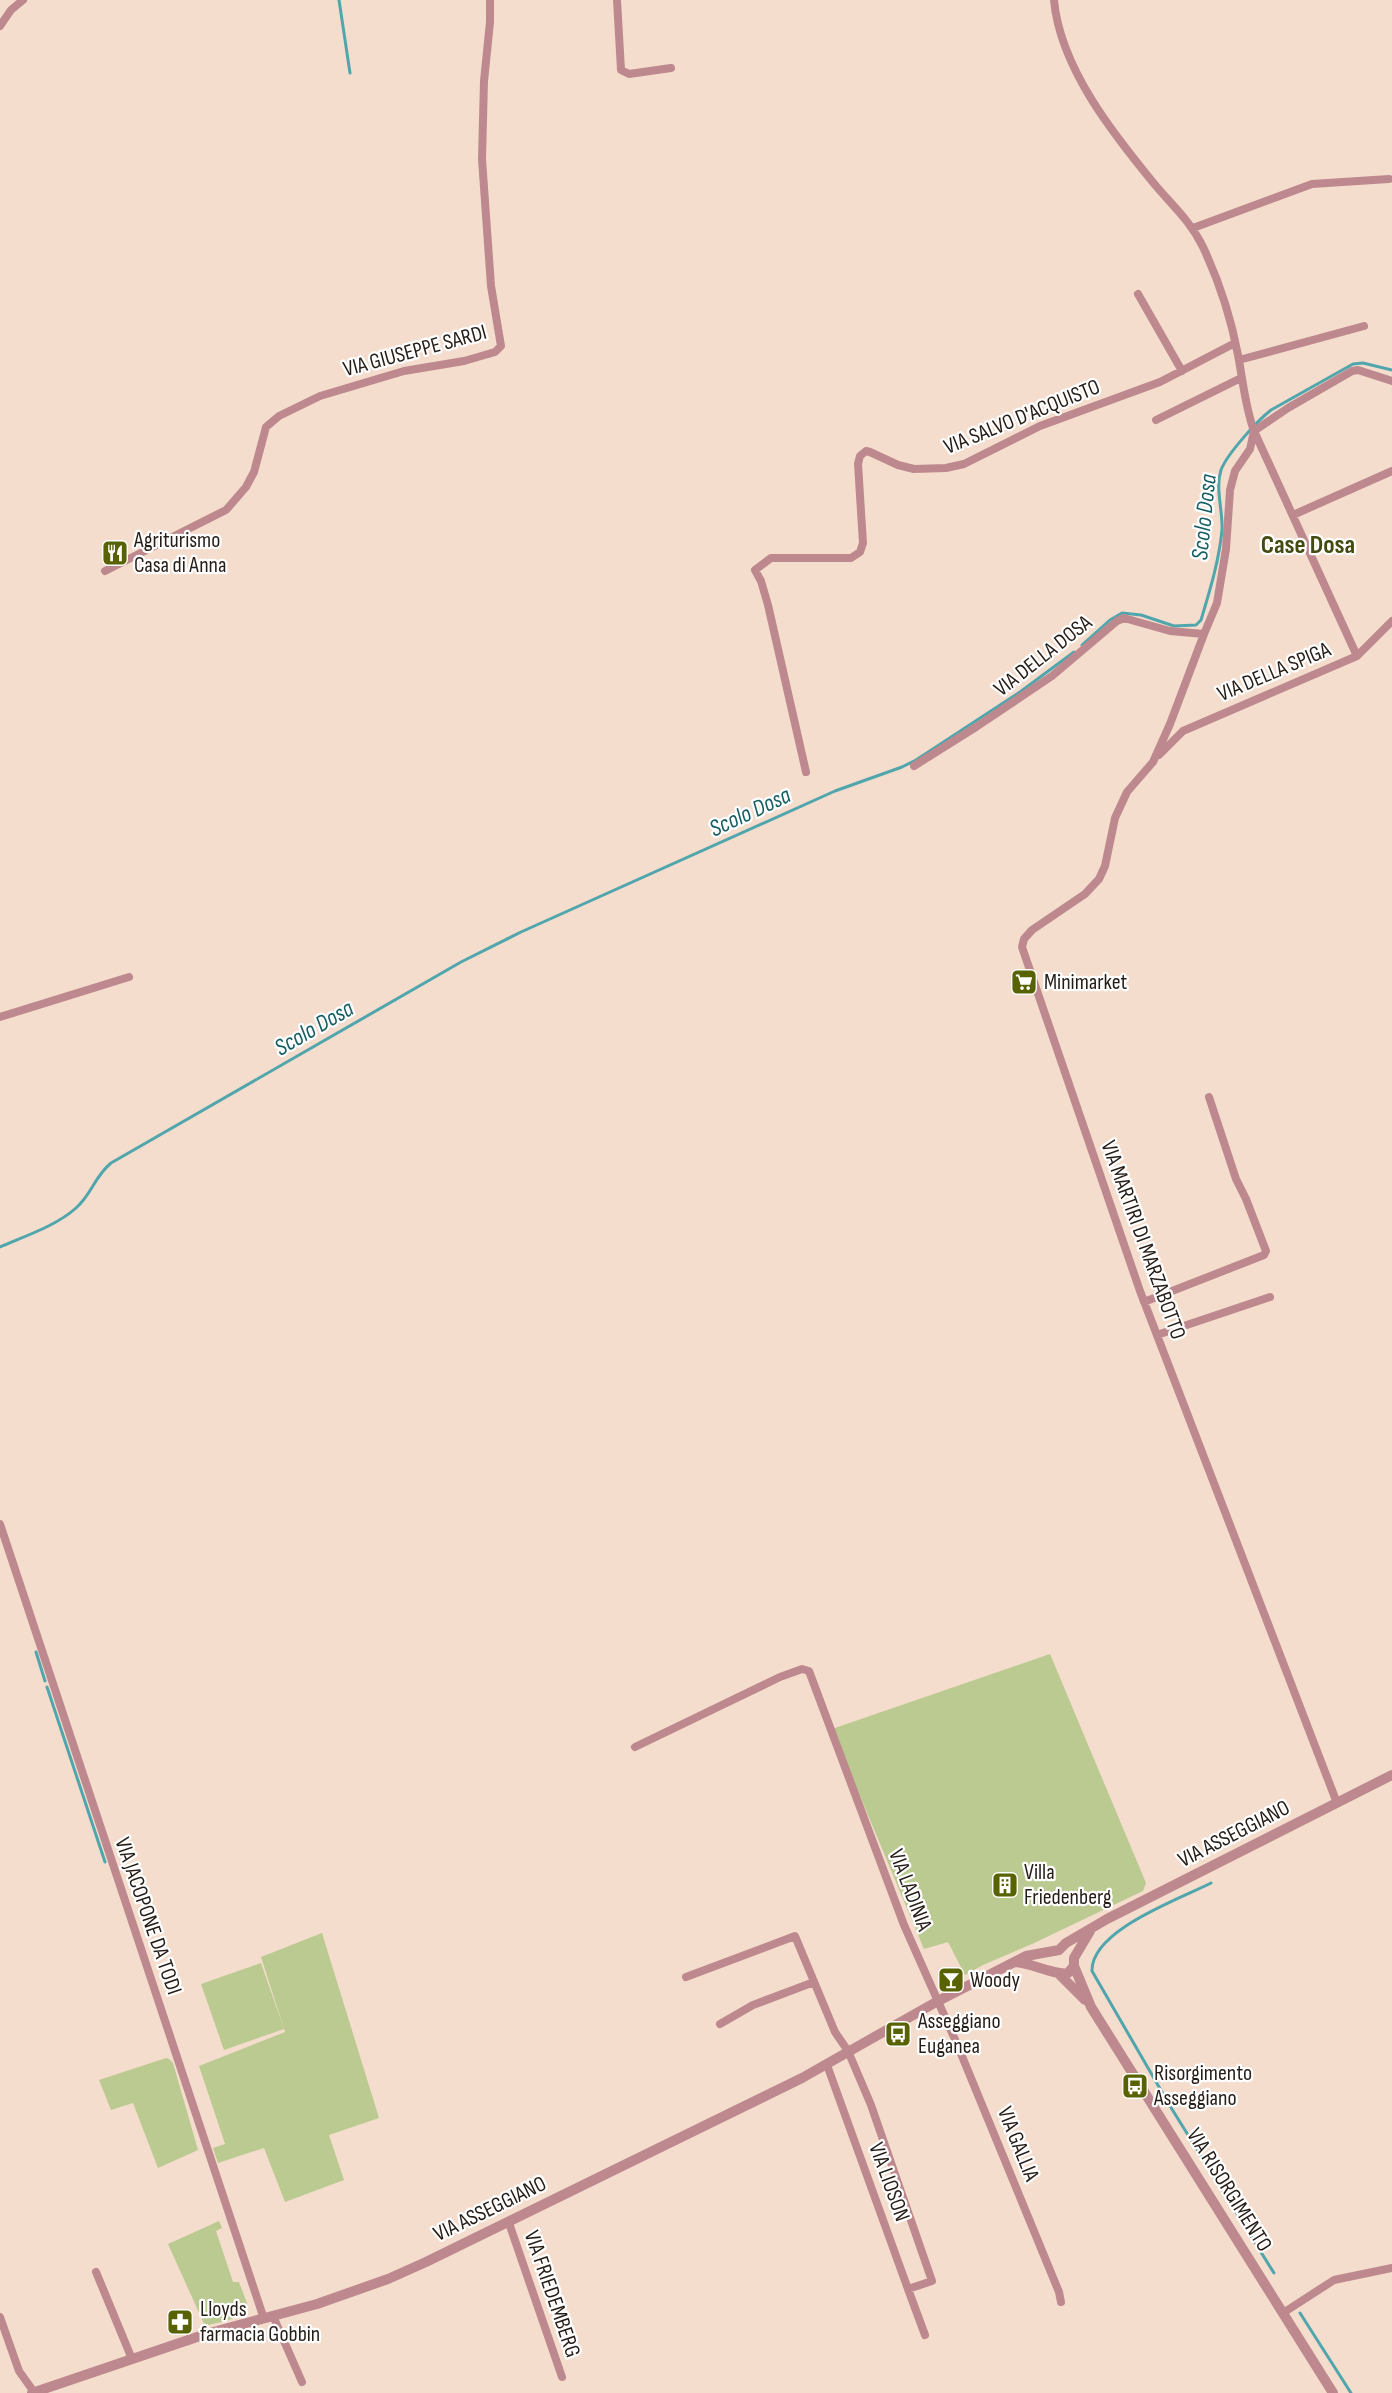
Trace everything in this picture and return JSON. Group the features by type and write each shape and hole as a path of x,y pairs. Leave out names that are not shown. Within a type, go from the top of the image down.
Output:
{"street":[{"path":"0,26 11,10 23,0"},
{"name":"VIA GIUSEPPE SARDI","path":"105,571 226,510 246,488 254,472 266,428 279,416 320,396 404,371 464,361 495,352 501,346 491,286 482,159 484,81 490,0"},
{"path":"617,0 621,70 629,74 670,68"},
{"path":"1054,0 1064,45 1085,87 1122,142 1193,228 1204,249 1228,311 1248,416 1254,431 1288,408 1352,371 1358,370 1392,381"},
{"path":"1193,228 1312,184 1389,179"},
{"path":"1138,294 1182,371"},
{"path":"1239,360 1364,326"},
{"name":"VIA SALVO D'ACQUISTO","path":"806,772 768,605 755,570 771,558 851,558 860,552 863,543 858,464 863,453 870,452 898,465 914,469 946,468 964,464 1040,426 1160,382 1235,343"},
{"path":"1156,420 1241,378"},
{"name":"VIA MARTIRI DI MARZABOTTO","path":"1254,431 1250,449 1235,471 1230,490 1218,603 1153,762 1127,792 1115,818 1105,866 1095,885 1066,908 1032,930 1024,939 1022,947 1144,1302 1337,1803"},
{"name":"VIA DELLA SPIGA","path":"1153,762 1177,736 1357,656 1254,431"},
{"path":"1250,449 1257,448 1265,453"},
{"path":"1293,515 1392,471"},
{"name":"VIA DELLA DOSA","path":"914,766 1052,676 1117,621 1124,618 1170,631 1204,634"},
{"path":"1357,656 1392,621"},
{"path":"1170,724 1172,732 1177,736"},
{"path":"0,1017 129,977"},
{"path":"1144,1302 1264,1255 1266,1251 1236,1179 1209,1097"},
{"path":"1157,1335 1270,1297"},
{"name":"VIA JACOPONE DA TODI","path":"0,1524 269,2318 302,2382"},
{"name":"VIA LADINIA","path":"635,1748 780,1677 802,1669 809,1671 904,1925 938,2001"},
{"name":"VIA ASSEGGIANO","path":"0,2316 19,2371 33,2393 206,2334 317,2304 388,2279 509,2223 827,2064 938,2001 1014,1962 1032,1954 1057,1951 1066,1943 1093,1928 1392,1775"},
{"path":"1014,1962 1033,1964 1057,1973 1068,1973 1093,1928"},
{"path":"686,1977 795,1936 835,2032 848,2051 871,2105 932,2281 908,2289"},
{"path":"1057,1973 1050,1962 1057,1951 1068,1951 1074,1962"},
{"name":"VIA RISORGIMENTO","path":"1074,1962 1091,2007 1333,2393"},
{"name":"VIA RISORGIMENTO","path":"1057,1973 1091,2007"},
{"path":"720,2024 753,2006 814,1982"},
{"name":"VIA GALLIA","path":"938,2001 1059,2292 1061,2302"},
{"name":"VIA LIOSON","path":"827,2064 925,2336"},
{"name":"VIA FRIEDEMBERG","path":"509,2223 562,2377"},
{"path":"1282,2313 1334,2280 1392,2268"},
{"path":"96,2272 132,2359"}],"green space":[{"path":"1050,1654 1146,1883 1143,1891 965,1975 948,1942 924,1949 832,1729"},
{"path":"322,1933 379,2118 329,2135 344,2180 285,2202 264,2148 218,2163 213,2148 225,2144 199,2066 285,2032 261,1957"},
{"path":"261,1963 284,2029 224,2050 201,1984"},
{"path":"166,2058 173,2063 198,2150 158,2168 133,2103 111,2110 99,2080"},
{"path":"219,2221 222,2228 216,2231 233,2282 239,2282 247,2303 235,2317 205,2326 168,2244"}],"waterway":[{"path":"339,0 350,73"},
{"name":"Scolo Dosa","path":"1082,645 1110,620 1122,613 1141,615 1174,626 1196,625 1201,620 1208,598 1221,542 1219,477 1224,463 1236,447 1271,410 1353,364 1363,363 1392,370"},
{"name":"Scolo Dosa","path":"0,1247 40,1230 76,1208 111,1163 461,962 521,932 835,791 916,760 1020,692 1074,652"},
{"path":"36,1652 45,1681"},
{"path":"47,1687 105,1862"},
{"path":"1211,1883 1159,1907 1121,1929 1106,1942 1096,1956 1092,1971 1170,2106 1274,2273"},
{"path":"1300,2313 1351,2393"}],"place":[{"name":"Agriturismo Casa di Anna","path":"115,553"},
{"name":"Minimarket","path":"1024,982"},
{"name":"Villa Friedenberg","path":"1005,1885"},
{"name":"Woody","path":"951,1980"},
{"name":"Asseggiano Euganea","path":"898,2034"},
{"name":"Risorgimento Asseggiano","path":"1135,2086"},
{"name":"Lloyds farmacia Gobbin","path":"180,2322"}],"district":[{"name":"Case Dosa","path":"1308,545"}]}
